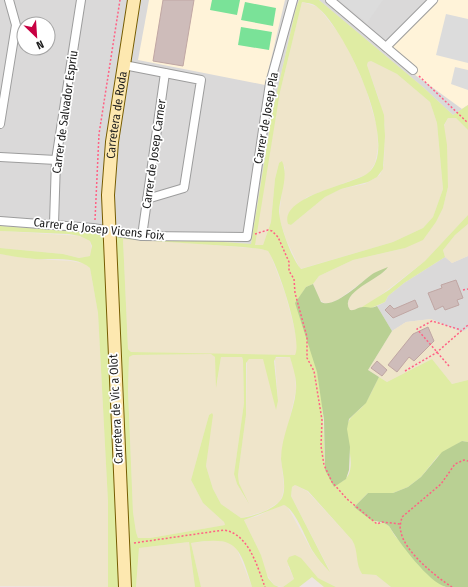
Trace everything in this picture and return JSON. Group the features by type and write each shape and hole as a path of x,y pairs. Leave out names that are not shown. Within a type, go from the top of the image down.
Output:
{"street":[{"path":"0,124 16,25 9,0"},
{"name":"Carrer de Salvador Espriu","path":"54,224 56,160 81,0"},
{"name":"Carretera de Roda","path":"110,230 108,194 112,142 134,0"},
{"name":"Carrer de Josep Pla","path":"247,236 270,84 293,0"},
{"path":"330,0 413,70"},
{"path":"386,47 433,0"},
{"path":"124,65 201,80 184,188 147,199"},
{"name":"Carrer de Josep Carner","path":"142,236 165,73"},
{"path":"0,157 56,160"},
{"name":"Carrer de Josep Vicens Foix","path":"0,221 93,228 142,236 247,236"},
{"name":"Carretera de Vic a Olot","path":"110,230 114,367 124,587"}],"path":[{"path":"93,228 96,216 99,134 120,0"},
{"path":"413,70 468,123"},
{"path":"247,236 272,231 278,237 289,262 289,271 294,279 295,293 307,337 307,358 314,370 322,420 322,460 331,480 347,499 377,524 382,522 400,524"},
{"path":"463,290 468,289"},
{"path":"449,366 436,353 417,329 432,321 462,330"},
{"path":"405,371 436,353 468,325"},
{"path":"452,587 443,581 411,552 401,533 400,524 402,517 409,509 441,484 455,464 464,460 468,461"},
{"path":"122,543 136,543 224,530 233,531 242,539 254,559 265,587"}],"shaded area":[{"path":"0,0 299,0 272,114 251,244 0,226"},
{"path":"149,0 285,0 265,85 138,60"},
{"path":"319,0 468,0 468,105 453,115 423,87"},
{"path":"339,0 383,0 367,23"},
{"path":"439,0 468,0 468,105 462,109 385,53"},
{"path":"302,2 318,7 344,40 365,86 377,127 378,147 375,163 368,174 307,197 296,206 288,224 291,225 325,197 341,189 365,184 380,175 384,165 385,125 379,99 367,65 368,62 371,61 397,74 430,102 437,123 443,189 433,217 423,228 393,242 300,269 286,239 279,217 285,167 279,163 275,179 271,222 263,245 254,245 280,92"},
{"path":"446,14 468,19 468,63 436,55"},
{"path":"455,67 468,70 468,90 451,84"},
{"path":"448,118 456,118 468,130 468,215 425,261 369,304 353,311 350,310 347,305 354,291 386,270 373,274 339,299 330,303 324,303 319,299 313,284 319,276 353,260 401,249 425,237 436,222 443,208 448,187 443,128"},
{"path":"468,224 468,256 452,263 445,257 443,250 455,235"},
{"path":"0,231 80,236 90,241 92,251 90,256 79,258 63,254 0,248"},
{"path":"123,238 261,249 268,251 271,256 285,293 297,341 297,352 295,355 212,354 216,361 217,383 221,357 242,357 243,360 244,403 234,474 237,484 248,503 239,483 238,475 246,415 247,361 249,359 257,358 263,359 265,362 276,409 278,401 275,358 290,357 295,373 296,390 281,458 284,487 282,497 279,502 265,511 241,518 221,504 213,489 206,466 212,413 209,415 191,480 203,503 224,522 225,525 150,538 138,538 133,512 128,389 129,357 133,355 200,354 131,352 128,349"},
{"path":"0,254 34,259 71,261 86,264 90,268 98,313 108,502 108,587 0,586"},
{"path":"468,256 468,328 464,331 459,331 431,319 406,322 392,331 377,306 385,302 388,296 404,283 445,257 452,263"},
{"path":"431,319 459,331 464,331 468,328 468,380 452,384 432,359 387,382 368,370 392,331 406,322"},
{"path":"295,485 307,491 352,540 357,550 359,568 362,574 376,575 391,587 336,587 318,578 309,569 288,566 294,579 283,587 274,585 265,572 261,555 244,520 284,505 287,506 312,551 322,564 330,571 291,496 292,487"},
{"path":"217,540 230,543 236,547 252,587 201,587 191,543"},
{"path":"189,542 195,587 136,587 139,548"}],"green space":[{"path":"212,0 240,0 237,15 210,10"},
{"path":"299,0 319,0 423,87 453,115 468,105 468,130 456,118 448,118 444,125 447,145 448,187 443,208 436,222 423,240 405,248 353,260 319,276 313,284 306,287 296,303 320,383 323,408 325,470 341,482 347,478 351,465 347,433 348,423 367,401 379,377 387,382 432,359 452,384 468,380 468,442 462,441 438,456 421,477 408,487 393,493 368,493 354,507 378,523 384,523 389,526 395,536 434,579 445,587 391,587 376,575 362,574 358,566 356,549 352,540 308,491 295,485 292,487 291,496 330,572 312,550 292,512 284,505 244,520 261,555 268,578 274,585 279,587 252,587 243,561 234,547 227,543 218,541 206,541 191,543 201,587 195,587 189,542 139,548 136,587 108,587 108,502 98,313 90,268 85,264 71,260 35,259 0,254 0,248 63,254 79,258 90,256 92,246 90,241 80,236 69,234 0,231 0,226 251,244 272,114","holes":["302,2 316,6 328,18 341,37 354,61 374,114 378,139 377,159 368,173 306,198 295,206 288,214 288,224 291,225 325,197 341,189 368,182 377,177 383,169 385,136 384,115 367,65 368,62 371,61 397,74 430,102 437,123 443,189 433,217 423,228 393,242 301,269 290,250 280,217 279,211 285,173 282,161 279,163 275,179 271,222 263,245 255,245 280,92","123,239 243,247 268,251 278,271 293,320 297,347 295,355 131,352 128,349","211,354 215,357 216,388 221,357 242,357 244,403 234,474 237,484 249,504 239,483 238,475 246,415 246,363 249,359 263,359 276,410 278,401 274,361 276,357 290,357 295,377 296,390 295,399 283,442 281,459 284,489 282,498 279,502 263,512 241,518 221,504 213,489 206,466 213,415 212,413 209,415 191,480 203,503 224,522 225,525 150,538 138,538 133,512 128,390 129,357 133,355"]},
{"path":"245,2 276,8 273,26 241,20"},
{"path":"241,27 272,32 269,50 238,45"},
{"path":"468,215 468,224 455,235 443,250 445,257 404,283 388,296 385,302 369,309 362,307 389,290 425,261"},
{"path":"388,267 384,272 355,292 350,297 348,303 350,310 361,307 372,308 377,306 392,331 368,370 379,377 366,403 349,419 347,429 350,447 349,470 346,479 334,487 325,470 324,420 317,372 295,303 306,287 313,284 321,302 333,302 341,298 374,273"},
{"path":"462,441 468,442 468,587 446,587 431,578 414,561 389,526 384,523 371,520 354,507 368,493 393,493 408,487 421,477 442,452"},
{"path":"295,555 301,558 318,578 336,587 324,587 312,577 299,587 283,587 294,579 287,561 289,557"}],"building":[{"path":"163,0 194,0 183,66 153,61"},
{"path":"456,280 463,298 457,300 459,305 445,310 443,306 435,310 428,293 442,288 441,285"},
{"path":"415,300 418,307 393,318 385,310 390,305 394,309"},
{"path":"428,327 434,341 414,361 409,357 397,372 388,365 413,334"},
{"path":"377,361 387,370 382,376 371,368"}]}
